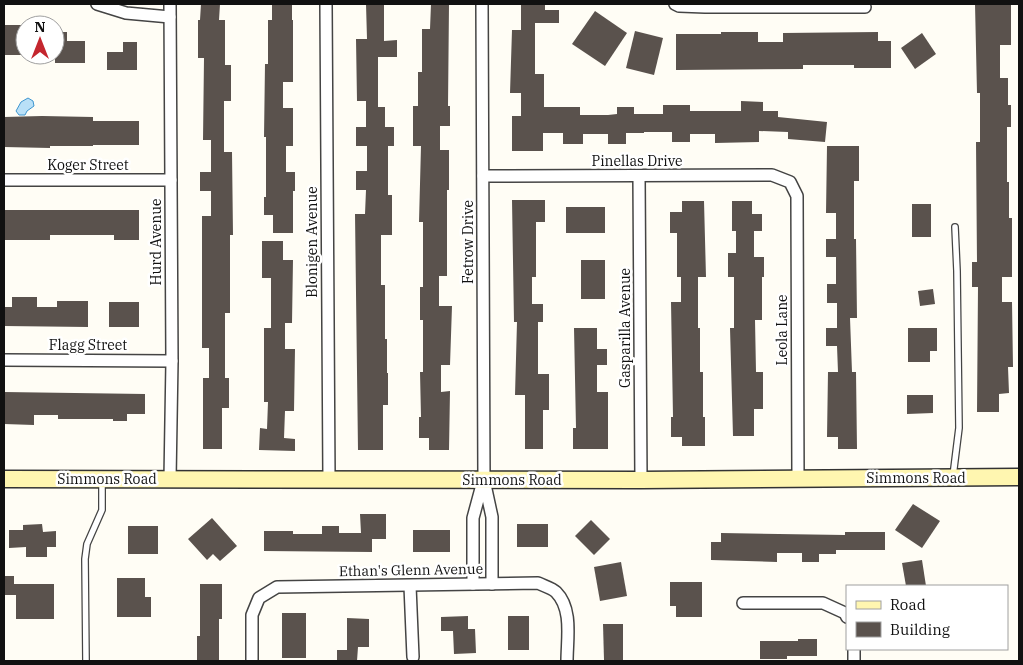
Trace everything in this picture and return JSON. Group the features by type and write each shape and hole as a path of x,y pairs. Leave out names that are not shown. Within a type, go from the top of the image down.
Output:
{"street":[{"path":"97,4 126,13 170,17"},
{"name":"Hurd Avenue","path":"170,4 172,361 170,479"},
{"name":"Blonigen Avenue","path":"326,4 329,480"},
{"name":"Fetrow Drive","path":"482,4 484,480"},
{"path":"675,4 679,6 705,7 865,7"},
{"name":"Pinellas Drive","path":"483,176 772,175 790,182"},
{"name":"Gasparilla Avenue","path":"639,176 640,480"},
{"name":"Koger Street","path":"4,180 171,180"},
{"name":"Leola Lane","path":"790,182 797,196 798,479"},
{"name":"Flagg Street","path":"4,360 172,361"},
{"name":"Simmons Road","path":"4,479 640,480 1019,477"},
{"path":"484,480 492,517 492,584"},
{"path":"473,584 472,518 484,480"},
{"name":"Ethan's Glenn Avenue","path":"252,661 252,614 259,598 277,587 538,583 555,591 565,604 567,661"},
{"path":"410,586 413,657"},
{"path":"742,603 823,603 846,616"}],"lane":[{"path":"953,478 958,428 957,270 954,227"},
{"path":"86,661 85,559 87,544 102,510 102,479"}],"water":[{"path":"28,98 33,101 34,106 25,115 19,115 16,111 21,102"}],"building":[{"path":"201,4 220,4 219,20 225,20 225,65 231,65 231,101 224,101 224,152 232,152 233,235 230,235 230,313 225,313 225,378 229,378 229,408 222,408 222,449 203,449 203,378 209,378 209,348 202,348 202,216 211,216 211,191 200,191 200,172 211,172 211,140 203,140 204,58 198,58 198,20 200,20"},
{"path":"272,4 292,4 293,82 283,82 283,108 293,108 293,146 286,146 286,172 295,172 293,233 273,233 273,215 264,215 264,197 266,197 266,137 264,137 265,64 268,64 268,20 272,20"},
{"path":"366,4 384,4 384,41 397,40 397,57 378,57 378,107 385,107 385,127 394,127 394,146 388,146 388,195 392,195 392,235 381,235 381,285 385,285 385,339 387,339 388,373 388,405 383,405 383,450 358,450 355,214 365,214 366,190 356,190 356,171 367,171 367,146 356,146 356,127 366,127 366,101 357,101 356,39 367,39"},
{"path":"431,4 449,4 448,106 450,106 450,126 440,126 440,150 449,150 447,276 439,276 439,306 452,306 450,365 441,365 441,392 450,391 449,450 429,450 429,438 419,438 419,417 421,417 420,372 423,372 423,320 420,320 420,287 423,287 423,222 419,222 421,146 413,146 413,106 418,106 418,72 422,72 422,29 430,29"},
{"path":"521,4 545,4 545,10 559,10 559,23 535,23 535,74 544,74 544,107 580,107 580,115 617,114 617,107 634,107 634,114 663,114 663,105 690,105 690,111 741,111 741,101 763,102 763,111 778,111 778,117 827,122 825,142 788,139 788,132 759,131 759,142 715,143 715,134 690,134 690,142 672,142 672,132 644,132 626,133 626,144 608,144 608,134 583,134 583,144 563,144 563,133 543,133 543,151 512,151 512,116 521,116 521,93 510,93 512,30 521,30"},
{"path":"975,4 1011,4 1011,45 1000,45 1000,78 1008,78 1008,105 1011,105 1011,127 1007,127 1007,182 1009,182 1009,218 1012,218 1012,277 1002,277 1002,302 1012,302 1013,367 1008,367 1009,393 999,394 999,412 977,412 978,287 972,287 972,262 977,262 976,142 980,142 980,93 977,93"},
{"path":"595,11 627,33 605,66 572,44"},
{"path":"4,25 15,25 15,55 4,55"},
{"path":"635,31 663,38 654,75 626,68"},
{"path":"65,32 67,32 67,41 85,41 85,63 65,63"},
{"path":"721,32 758,32 758,42 783,42 783,33 878,32 878,41 891,41 891,68 854,68 854,65 803,65 803,69 676,70 676,34 721,34"},
{"path":"922,33 936,54 915,69 901,48"},
{"path":"123,42 137,42 137,70 107,70 107,52 123,52"},
{"path":"4,117 93,117 93,121 139,121 139,145 50,146 50,148 4,147"},
{"path":"827,146 859,146 859,181 854,181 857,318 850,318 852,372 856,372 857,449 838,449 838,437 827,437 828,372 838,372 837,346 826,346 826,328 837,328 837,303 827,303 827,284 836,284 836,257 826,257 826,239 836,239 836,213 826,213"},
{"path":"512,200 545,200 545,222 536,222 536,277 532,277 532,304 543,304 543,322 538,322 538,374 549,374 549,410 543,410 543,449 525,449 525,395 515,395 517,322 514,322"},
{"path":"682,201 704,201 706,277 698,277 698,328 700,328 700,372 703,372 705,446 682,446 682,437 671,437 671,417 673,417 671,302 681,302 681,277 677,277 677,233 670,233 670,212 682,212"},
{"path":"732,201 752,201 752,214 762,214 762,231 754,231 754,257 764,257 762,320 755,320 756,372 763,372 763,409 754,409 754,436 733,436 730,328 734,328 734,277 728,277 728,253 736,253 736,231 732,231"},
{"path":"912,204 931,204 931,237 912,237"},
{"path":"566,207 605,207 605,233 566,233"},
{"path":"4,210 139,210 139,240 114,240 114,235 50,235 50,240 4,240"},
{"path":"262,241 283,241 283,260 293,260 292,323 285,323 285,349 295,349 294,411 285,411 284,438 295,439 295,451 259,450 260,428 267,429 268,402 264,402 264,328 271,328 271,278 262,278"},
{"path":"581,260 605,260 605,299 581,299"},
{"path":"933,289 935,304 920,306 918,291"},
{"path":"12,297 37,297 37,307 57,307 57,301 88,301 88,327 4,326 4,307 12,307"},
{"path":"109,302 139,302 139,327 109,327"},
{"path":"574,328 597,328 597,349 607,349 607,365 597,365 597,392 608,392 608,449 573,449 573,428 576,428"},
{"path":"908,328 937,328 937,351 930,351 930,362 908,362"},
{"path":"4,392 145,394 145,414 127,414 127,421 113,421 113,419 58,419 58,415 34,415 34,425 4,424"},
{"path":"907,395 933,395 933,413 907,414"},
{"path":"913,504 940,521 922,548 895,530"},
{"path":"360,514 386,514 386,539 372,539 372,552 264,551 264,531 322,534 322,526 339,526 339,533 361,533"},
{"path":"212,518 237,546 220,561 213,554 207,560 188,539"},
{"path":"591,520 610,539 594,555 575,536"},
{"path":"42,524 43,532 56,531 56,547 47,547 47,557 26,557 26,547 9,548 9,530 23,530 23,525"},
{"path":"517,524 548,524 548,547 517,547"},
{"path":"128,526 158,526 158,554 128,554"},
{"path":"413,530 450,530 450,552 413,552"},
{"path":"845,532 885,532 885,550 836,550 836,554 819,554 819,562 802,562 802,553 777,553 777,562 711,560 711,542 721,542 721,533 845,535"},
{"path":"922,560 926,585 906,585 902,563"},
{"path":"621,562 627,596 600,601 594,567"},
{"path":"4,576 14,576 14,584 54,584 54,619 16,619 16,595 4,595"},
{"path":"117,578 145,578 145,597 151,597 151,617 117,617"},
{"path":"670,582 702,582 702,617 676,617 676,606 670,606"},
{"path":"200,584 222,584 222,619 219,619 219,661 197,661 197,636 200,636"},
{"path":"282,613 306,613 306,658 282,658"},
{"path":"468,616 468,629 475,629 476,653 454,654 453,631 441,631 441,617"},
{"path":"508,616 529,616 529,650 508,650"},
{"path":"347,618 369,619 369,647 358,647 357,661 337,661 337,650 347,650"},
{"path":"603,624 623,624 623,660 604,660"},
{"path":"798,639 817,639 817,656 787,656 787,659 760,659 760,641 798,641"}]}
